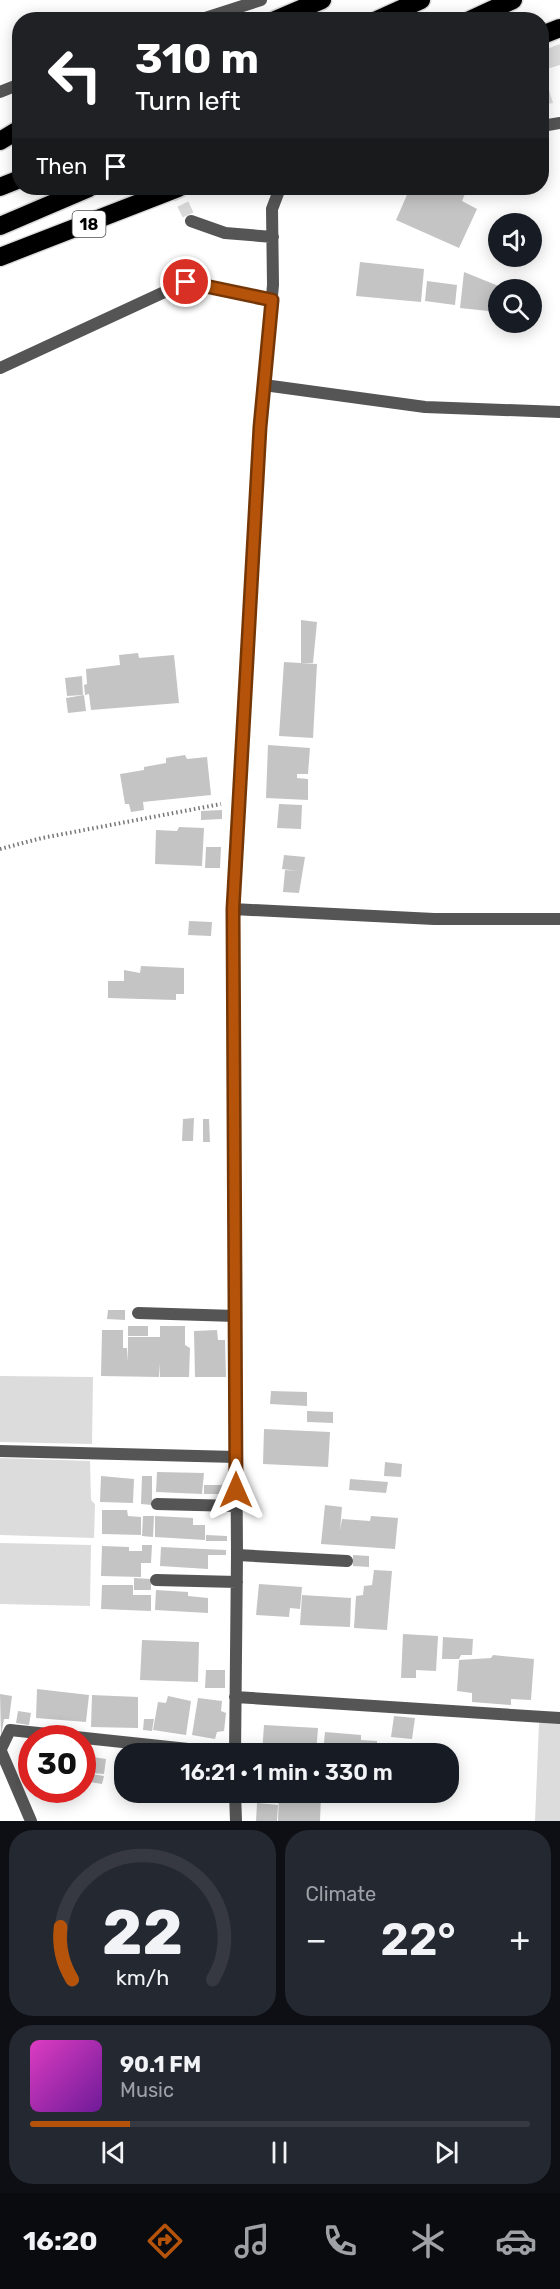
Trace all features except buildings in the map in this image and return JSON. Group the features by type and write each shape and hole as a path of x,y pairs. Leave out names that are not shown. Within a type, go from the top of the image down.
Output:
{"highway":[{"path":"294,12 322,0"},
{"path":"395,12 421,0"},
{"path":"487,12 513,0"},
{"name":"18","path":"0,226 73,195"},
{"name":"18","path":"0,257 160,195"}],"street":[{"path":"224,12 261,0"},
{"path":"31,1821 0,1751 10,1730 235,1754 237,1555 233,909 264,385 272,300 272,209 277,195"},
{"path":"191,221 225,233 273,237"},
{"path":"0,368 186,282 272,300"},
{"path":"264,385 425,407 560,412"},
{"path":"233,909 434,919 560,919"},
{"path":"138,1313 236,1316"},
{"path":"0,1451 236,1457"},
{"path":"157,1504 236,1506"},
{"path":"237,1555 347,1561"},
{"path":"156,1580 237,1582"},
{"path":"235,1697 560,1718"},
{"path":"236,1803 236,1821"}],"path":[{"path":"0,849 42,838 239,801"}],"shaded area":[{"path":"560,44 560,65 549,68 549,48"},
{"path":"549,90 553,103 549,104"},
{"path":"0,1376 93,1377 92,1444 0,1442"},
{"path":"0,1458 90,1461 91,1500 95,1504 94,1538 0,1535"},
{"path":"0,1543 91,1545 90,1606 0,1604"},
{"path":"539,1723 560,1723 560,1821 535,1821"}],"tunnel":[{"path":"178,195 191,221"}],"route":[{"path":"186,282 272,300 260,427 233,909 236,1490"}]}
